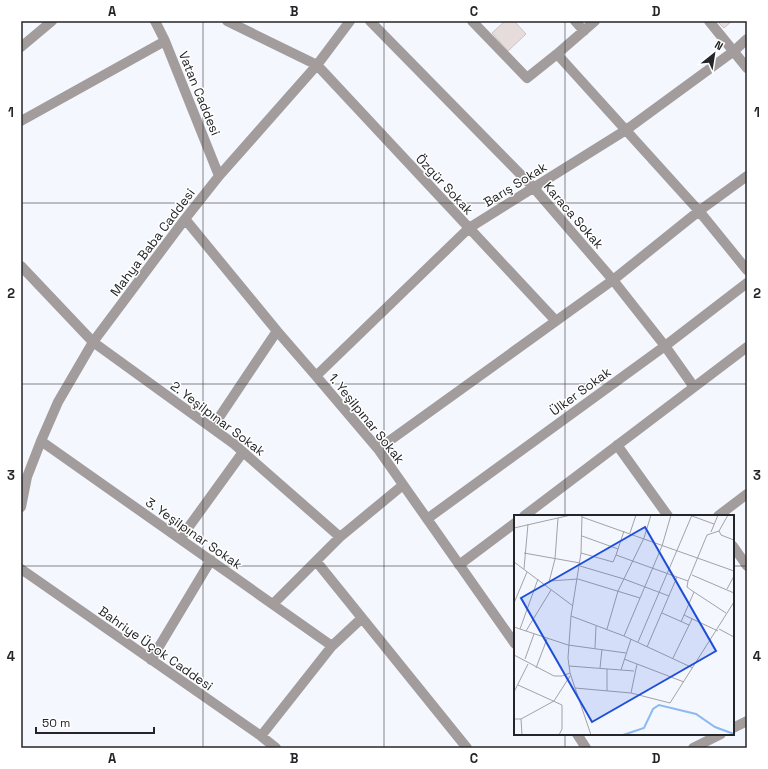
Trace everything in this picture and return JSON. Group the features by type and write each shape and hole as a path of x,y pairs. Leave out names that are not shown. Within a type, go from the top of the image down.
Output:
{"street":[{"path":"21,47 52,21"},
{"name":"Vatan Caddesi","path":"155,21 165,41 219,176"},
{"path":"227,21 317,64"},
{"name":"Mahya Baba Caddesi","path":"21,507 24,477 58,402 93,342 219,176 317,64 350,21"},
{"name":"Karaca Sokak","path":"370,21 533,187 613,280 665,346 694,387"},
{"path":"472,21 527,78 595,21"},
{"path":"575,21 584,31"},
{"path":"709,21 747,68"},
{"name":"Barış Sokak","path":"316,376 469,228 626,130 734,51 747,39"},
{"path":"21,121 165,41"},
{"path":"557,54 699,211 747,270"},
{"name":"Özgür Sokak","path":"317,64 555,320"},
{"path":"378,450 555,320 613,280 699,211 747,176"},
{"name":"1. Yeşilpınar Sokak","path":"185,219 277,331 378,450 514,643"},
{"name":"2. Yeşilpınar Sokak","path":"21,266 93,342 243,452 340,537"},
{"name":"Ülker Sokak","path":"427,519 665,346 747,283"},
{"path":"212,428 277,331"},
{"path":"525,515 747,347"},
{"name":"3. Yeşilpınar Sokak","path":"41,441 332,646"},
{"path":"617,445 667,515"},
{"path":"180,539 243,452"},
{"path":"273,604 340,537 403,485"},
{"path":"719,515 747,494"},
{"path":"459,565 514,524"},
{"path":"734,549 737,559 747,566"},
{"path":"151,660 211,560"},
{"path":"316,561 466,748"},
{"name":"Bahriye Üçok Caddesi","path":"21,569 261,736 276,748"},
{"path":"261,736 332,646 362,618"},
{"path":"734,728 747,721"},
{"path":"578,735 586,748"},
{"path":"693,748 720,735"}],"building":[{"path":"505,21 514,21 526,34 508,51 492,33"},
{"path":"717,21 732,21 724,28"}]}
